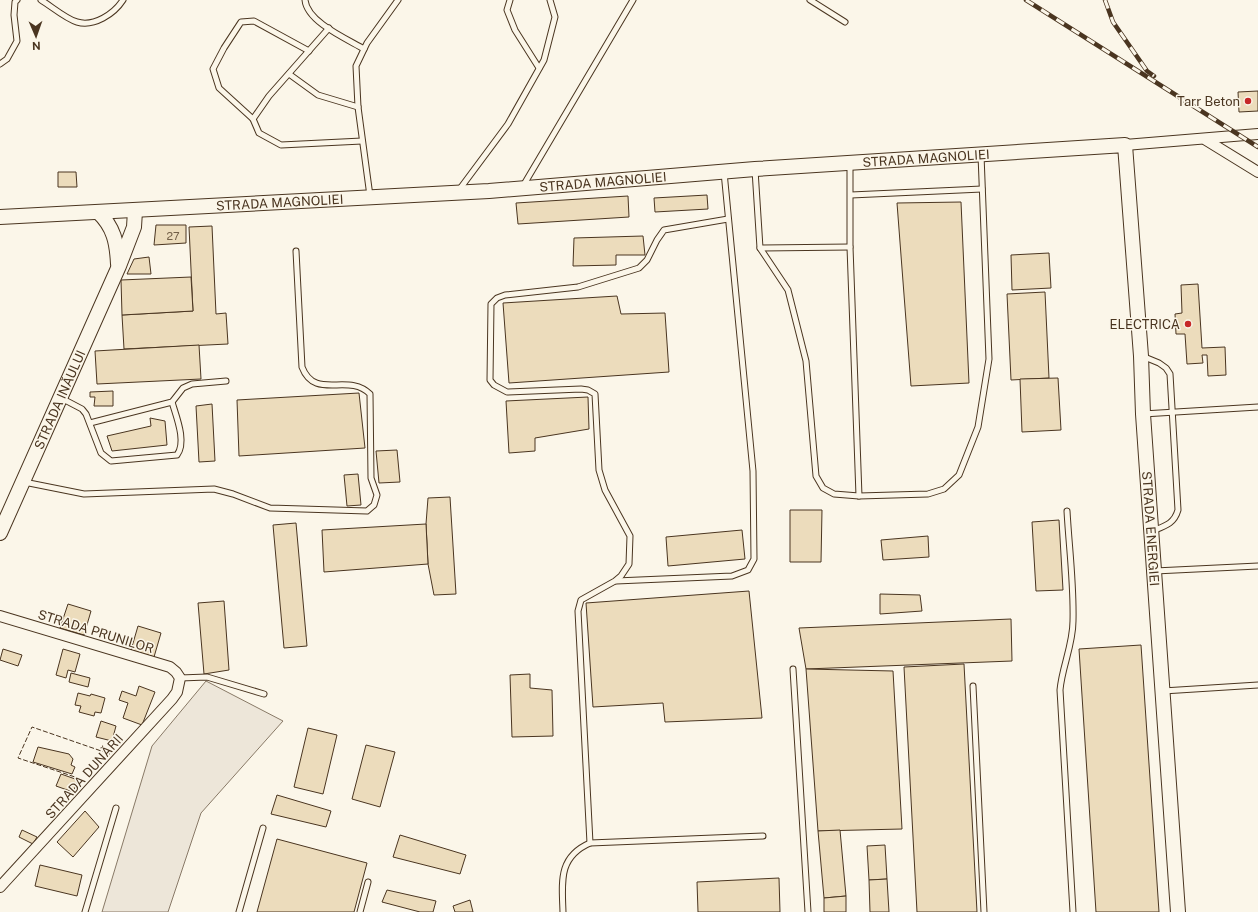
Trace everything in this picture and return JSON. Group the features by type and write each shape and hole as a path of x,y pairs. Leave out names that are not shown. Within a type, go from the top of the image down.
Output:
{"main road":[{"name":"STRADA MAGNOLIEI","path":"0,218 457,193 755,169 1125,145"},
{"name":"STRADA ENERGIEI","path":"1125,145 1141,356 1143,414 1178,912"},
{"name":"STRADA INĂULUI","path":"0,533 119,266 134,227 135,211"},
{"path":"98,212 109,224 116,239 119,266"}],"street":[{"name":"STRADA MAGNOLIEI","path":"1125,145 1206,140 1258,134"},
{"path":"1206,140 1258,172"},
{"name":"STRADA PRUNILOR","path":"0,616 170,667 180,678"},
{"name":"STRADA DUNĂRII","path":"0,887 172,699 177,692 180,678"}],"lane":[{"path":"0,64 7,59 17,41 14,15 15,2 17,0"},
{"path":"41,0 76,22 87,22 105,17 118,7 123,0"},
{"path":"305,0 305,7 314,18 364,49"},
{"path":"370,198 358,108 356,66 364,49 398,0"},
{"path":"510,0 507,10 514,30 539,68"},
{"path":"457,193 508,124 544,60 555,18 550,0"},
{"path":"522,188 633,0"},
{"path":"810,0 845,22"},
{"path":"309,51 254,21 241,22 224,48 213,69 219,88 253,119 259,133 281,145 362,141"},
{"path":"253,119 288,74 329,28"},
{"path":"288,74 318,95 358,108"},
{"path":"755,169 760,248 788,290 806,361 816,476 823,488 834,494 859,496 928,494 944,489 959,475 978,426 988,358 981,154"},
{"path":"850,163 850,247 859,496"},
{"path":"615,581 732,576 748,570 754,559 753,471 724,172"},
{"path":"851,194 982,189"},
{"path":"590,843 578,611 582,600 622,576 629,564 630,536 605,490 599,470 595,394 588,390 581,389 507,392 494,385 490,380 490,304 497,298 505,295 578,287 638,268 647,260 664,230 728,218"},
{"path":"760,248 850,247"},
{"path":"23,482 84,494 214,490 233,494 270,508 367,511 374,505 377,495 371,478 370,394 365,388 355,384 325,385 313,382 306,377 302,367 296,251"},
{"path":"1141,356 1159,363 1166,368 1170,374 1173,412 1178,510 1175,518 1169,525 1151,532"},
{"path":"90,423 172,402 183,388 192,384 226,381"},
{"path":"60,397 82,409 90,423 101,452 111,461 177,454 181,449 181,440 172,402"},
{"path":"1143,414 1258,407"},
{"path":"1067,511 1073,621 1072,640 1061,678 1060,690 1073,912"},
{"path":"1154,571 1258,566"},
{"path":"793,669 808,912"},
{"path":"180,678 207,677 264,694"},
{"path":"1162,691 1258,685"},
{"path":"973,686 984,912"},
{"path":"85,912 116,808"},
{"path":"239,912 263,828"},
{"path":"563,912 562,878 565,865 578,848 590,843 763,836"},
{"path":"360,912 368,882"}],"shaded area":[{"path":"206,681 283,721 201,813 168,912 102,912 152,746"}],"building":[{"name":"Tarr Beton","path":"1258,91 1258,111 1239,112 1238,92"},
{"path":"58,172 76,172 77,187 58,187"},
{"path":"707,195 708,209 655,212 654,198"},
{"path":"628,196 629,217 518,224 516,203"},
{"path":"961,202 969,383 911,386 897,203"},
{"path":"156,225 186,225 186,243 154,245"},
{"path":"212,226 216,314 226,313 228,344 124,349 122,315 193,311 189,227"},
{"path":"643,236 645,255 616,255 616,265 573,266 574,238"},
{"path":"1049,253 1051,288 1012,290 1011,255"},
{"path":"149,257 151,274 127,274 134,259"},
{"path":"191,277 193,311 122,315 121,280"},
{"name":"ELECTRICA","path":"1198,284 1202,348 1225,347 1226,375 1208,376 1207,355 1202,355 1203,363 1187,364 1185,334 1176,334 1175,314 1182,313 1181,285"},
{"path":"1045,292 1049,378 1011,380 1007,294"},
{"path":"617,296 621,314 665,313 669,372 509,383 503,303"},
{"path":"199,345 201,379 97,384 95,351"},
{"path":"1058,378 1061,430 1022,432 1020,379"},
{"path":"113,391 113,406 94,406 95,397 90,397 90,392"},
{"path":"359,393 365,448 239,456 237,400"},
{"path":"588,397 589,429 535,438 535,451 509,453 506,401"},
{"path":"212,404 215,461 199,462 196,406"},
{"path":"150,418 165,421 167,445 112,451 107,436 151,426"},
{"path":"397,450 400,482 379,483 376,451"},
{"path":"358,474 361,505 347,506 344,475"},
{"path":"450,497 456,594 434,595 428,564 426,524 428,498"},
{"path":"790,510 822,510 821,562 790,562"},
{"path":"1059,520 1063,590 1036,591 1032,522"},
{"path":"296,523 307,646 284,648 273,525"},
{"path":"426,524 428,564 324,572 322,530"},
{"path":"742,530 745,559 668,566 666,537"},
{"path":"928,536 929,557 883,560 881,540"},
{"path":"749,591 762,718 665,722 663,703 593,707 586,603"},
{"path":"880,594 920,595 922,611 880,614"},
{"path":"224,601 229,670 204,674 198,603"},
{"path":"68,604 91,611 84,635 60,628"},
{"path":"1011,619 1012,661 806,669 799,628"},
{"path":"138,626 161,633 154,657 131,650"},
{"path":"1141,645 1159,912 1096,912 1079,649"},
{"path":"3,649 22,655 18,666 0,660"},
{"path":"63,649 80,654 75,672 68,670 66,678 56,675"},
{"path":"964,664 977,912 917,912 904,667"},
{"path":"806,669 893,671 902,829 818,831"},
{"path":"71,673 90,678 88,687 69,682"},
{"path":"530,674 530,688 552,690 553,736 512,737 510,675"},
{"path":"139,686 155,692 142,725 123,718 128,703 119,700 122,691 136,696"},
{"path":"78,693 90,696 91,694 105,698 101,713 95,712 94,716 79,712 81,706 75,705"},
{"path":"101,721 116,726 112,741 96,737"},
{"path":"308,728 337,735 323,794 294,787"},
{"path":"366,745 395,752 380,807 352,799"},
{"path":"38,747 69,754 73,759 71,765 75,767 72,774 33,762"},
{"path":"61,774 78,780 73,792 56,786"},
{"path":"277,795 331,811 326,827 271,814"},
{"path":"85,811 99,827 73,857 57,842"},
{"path":"22,830 37,837 33,844 19,837"},
{"path":"840,830 846,896 824,898 818,831"},
{"path":"400,835 466,855 460,874 393,857"},
{"path":"277,839 367,863 354,912 257,912"},
{"path":"885,845 887,879 869,880 867,846"},
{"path":"40,865 82,875 77,896 35,886"},
{"path":"779,878 780,912 698,912 697,882"},
{"path":"887,879 889,912 870,912 869,880"},
{"path":"387,890 436,901 433,912 420,912 382,902"},
{"path":"846,896 846,912 824,912 824,898"},
{"path":"470,900 473,912 455,912 453,906"}],"railway":[{"path":"1026,0 1258,147"},
{"path":"1105,0 1113,22 1147,71 1154,76"}],"fence":[{"path":"81,779 18,758 32,727 110,754"}],"place":[{"name":"Tarr Beton","path":"1248,101"},
{"name":"ELECTRICA","path":"1188,324"}]}
